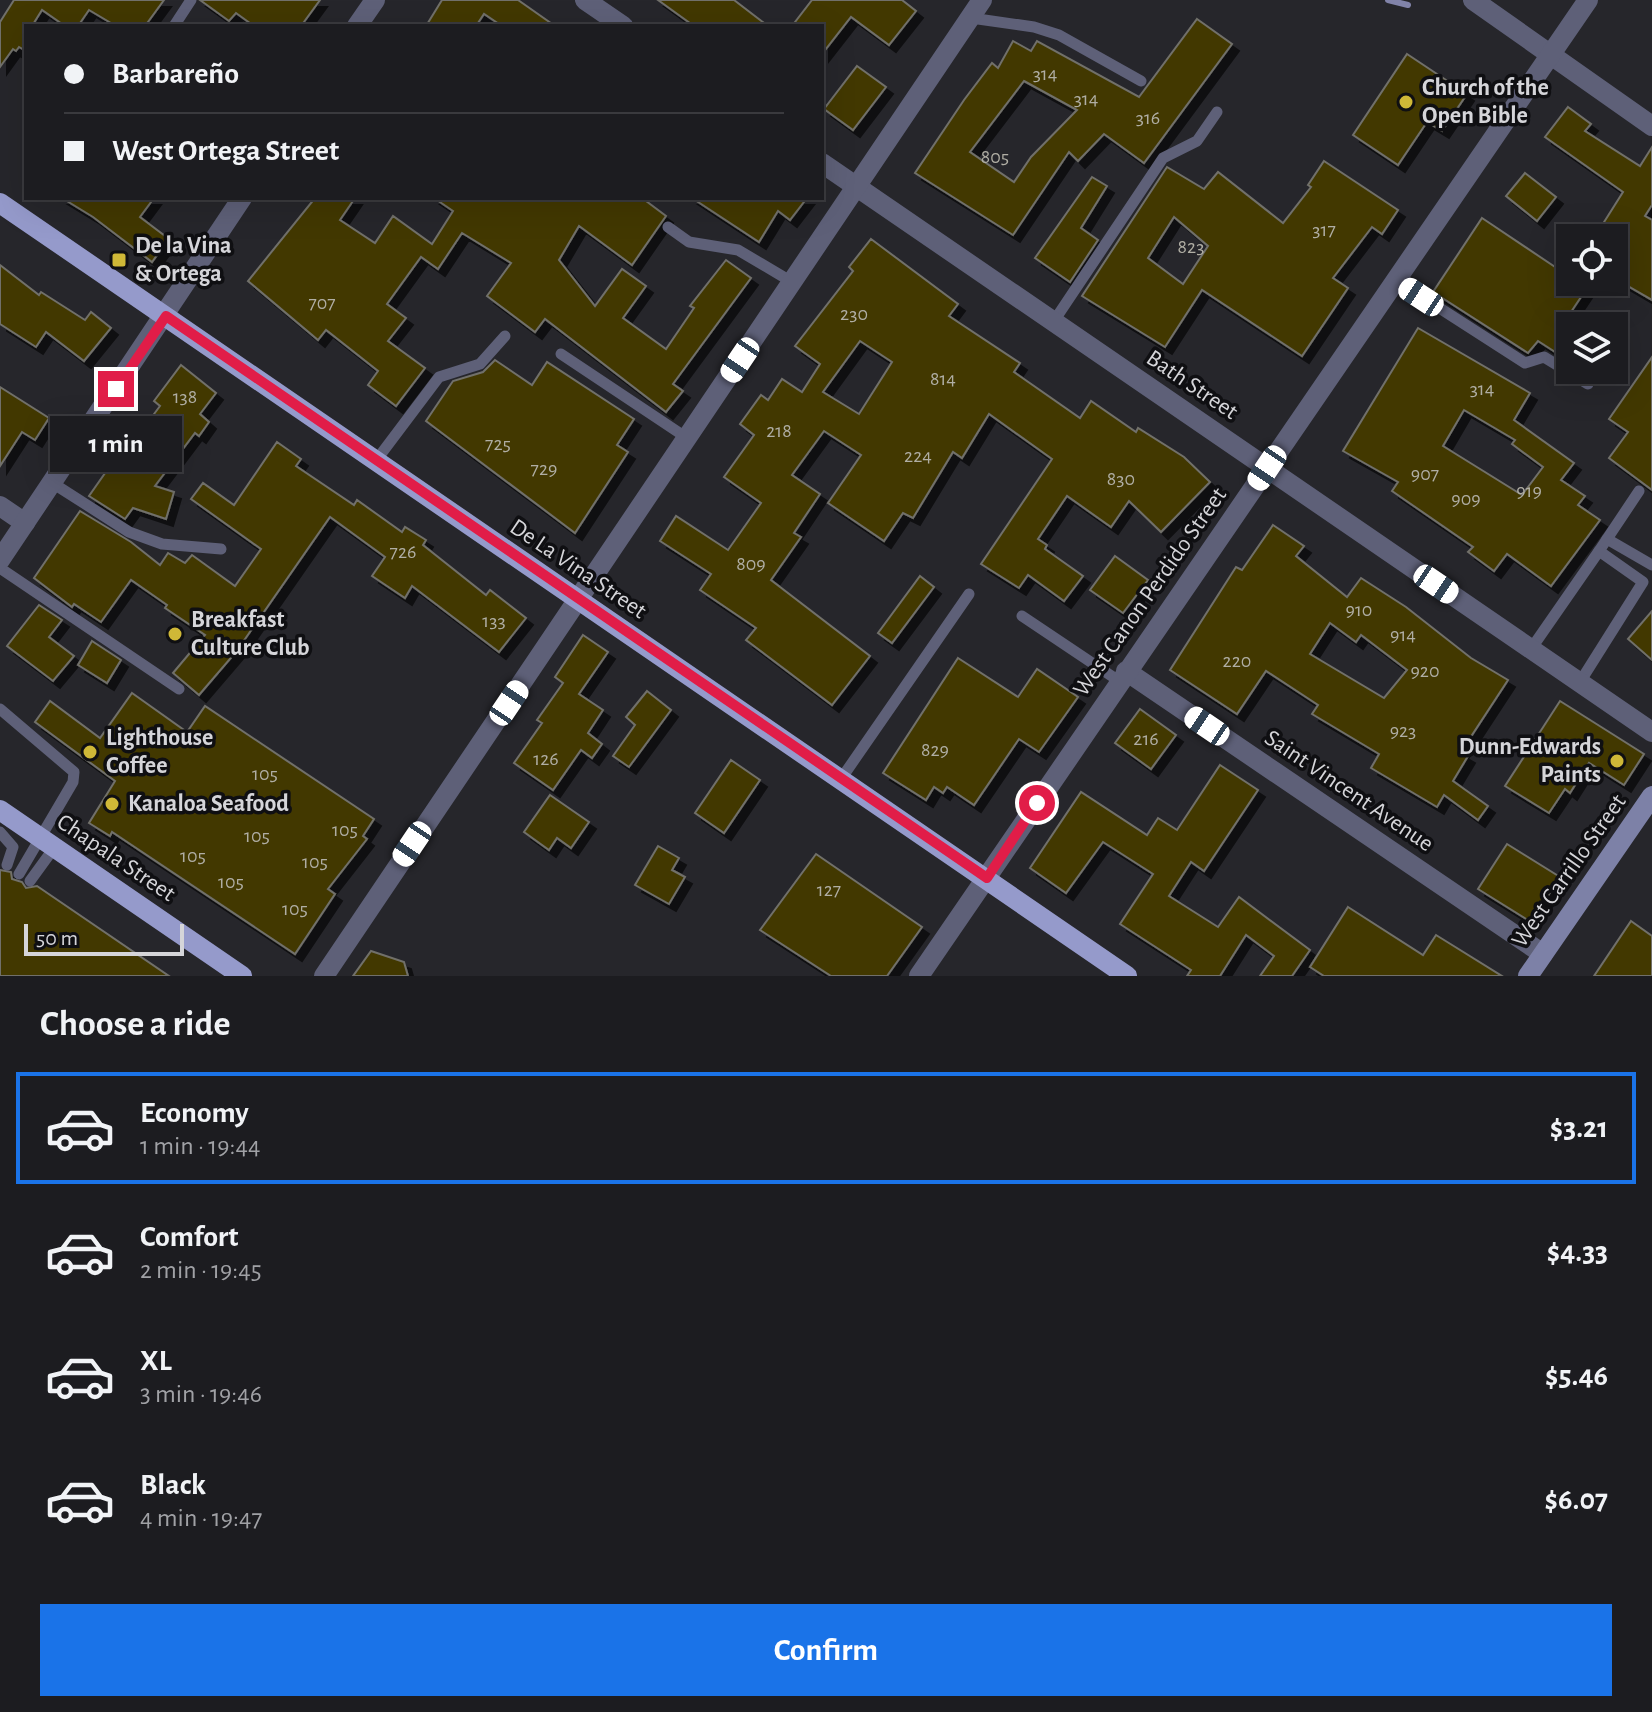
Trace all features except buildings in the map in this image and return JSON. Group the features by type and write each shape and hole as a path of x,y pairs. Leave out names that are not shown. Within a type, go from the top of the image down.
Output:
{"main road":[{"name":"De La Vina Street","path":"0,203 1127,976"},
{"name":"West Carrillo Street","path":"1528,976 1652,796"},
{"name":"Chapala Street","path":"0,810 242,976"}],"street":[{"path":"358,24 375,0"},
{"path":"585,0 620,24"},
{"path":"1473,0 1652,126"},
{"name":"West Canon Perdido Street","path":"919,976 1588,0"},
{"path":"324,976 977,9"},
{"name":"Bath Street","path":"824,164 1652,732"},
{"path":"0,560 54,484 241,200"},
{"path":"0,506 25,523"},
{"name":"Saint Vincent Avenue","path":"1122,676 1543,954"}],"lane":[{"path":"175,24 191,0"},
{"path":"977,9 1059,35 1141,81"},
{"path":"1054,321 1163,158 1197,141 1217,112"},
{"path":"668,227 689,242 738,250 792,282"},
{"path":"1396,280 1525,363 1544,357 1556,364"},
{"path":"375,462 439,377 480,364 505,336"},
{"path":"561,354 687,438"},
{"path":"54,484 129,532 162,544 221,549"},
{"path":"1531,649 1639,491"},
{"path":"1607,539 1652,565"},
{"path":"1580,682 1643,582 1599,551"},
{"path":"0,568 179,689"},
{"path":"841,779 969,594"},
{"path":"1022,616 1122,676"},
{"path":"0,709 74,772 73,782 47,842 24,877 47,842"},
{"path":"0,832 13,847 7,865"}],"waterway":[{"path":"1388,0 1408,5"}],"place":[{"name":"Church of the Open Bible","path":"1406,102"},
{"name":"De la Vina & Ortega","path":"119,260"},
{"name":"Breakfast Culture Club","path":"175,634"},
{"name":"Lighthouse Coffee","path":"90,752"},
{"name":"Dunn-Edwards Paints","path":"1617,761"},
{"name":"Kanaloa Seafood","path":"112,804"}],"route":[{"path":"116,389 166,316 375,462 987,878 1037,803"}]}
